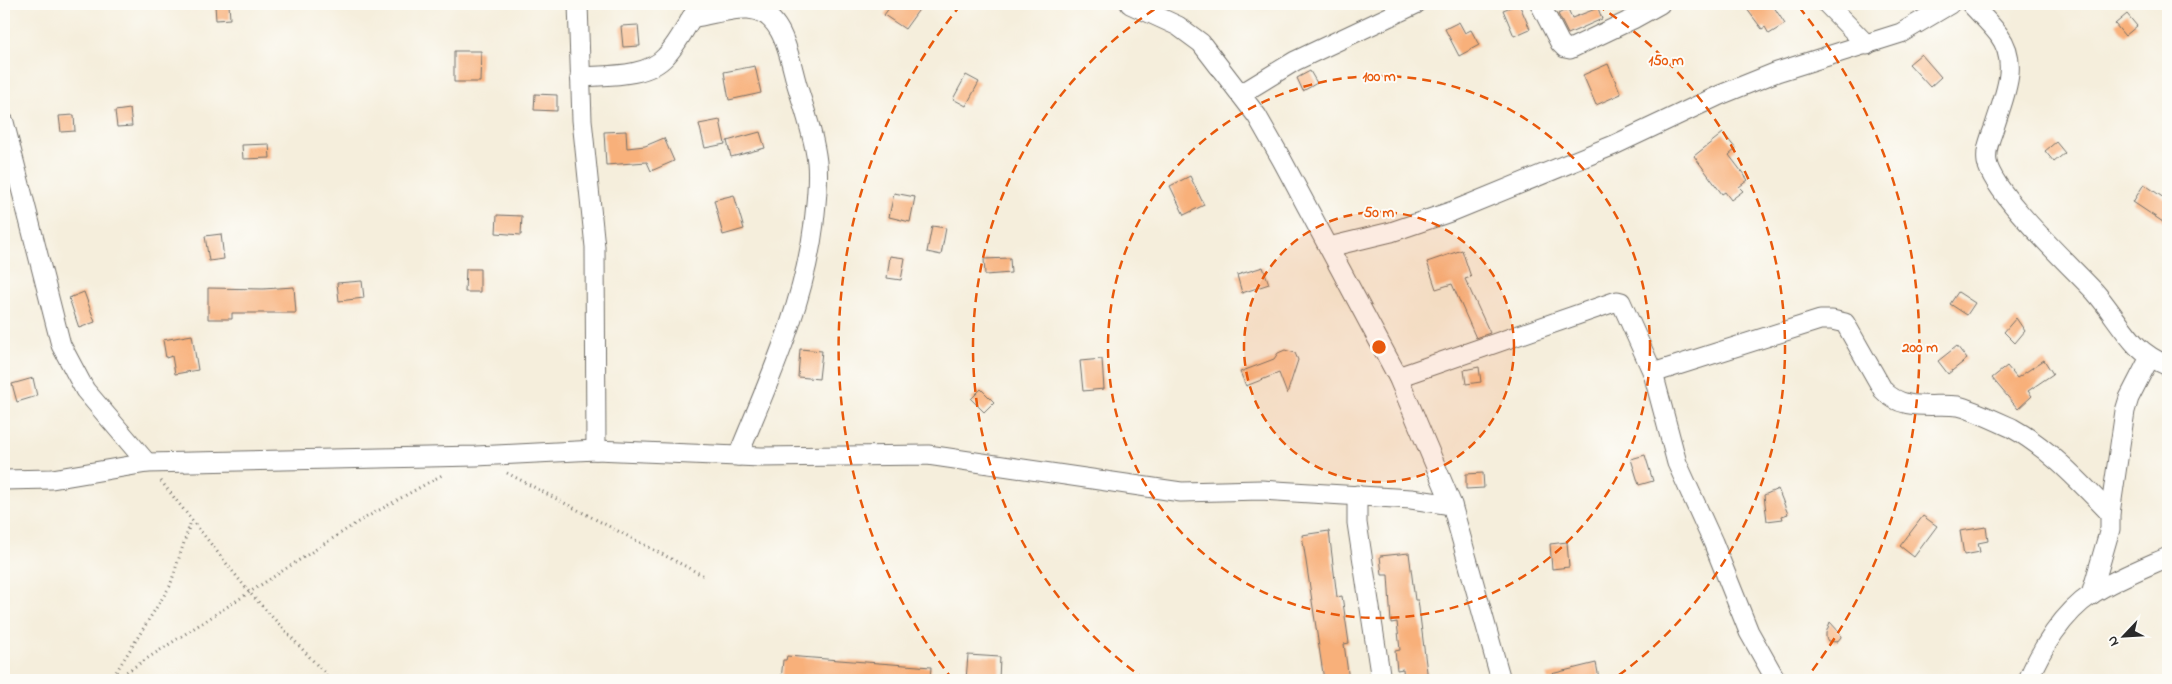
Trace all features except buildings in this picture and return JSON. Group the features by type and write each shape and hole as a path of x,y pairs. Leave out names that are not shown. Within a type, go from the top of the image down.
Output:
{"street":[{"path":"578,4 582,120 595,247 596,450"},
{"path":"1130,4 1178,26 1201,43 1257,116 1282,160 1398,377 1452,505 1501,680"},
{"path":"1241,94 1295,60 1416,4"},
{"path":"1540,4 1560,43 1565,48 1570,49 1660,4"},
{"path":"1827,4 1866,45"},
{"path":"1329,247 1392,232 1453,211 1614,145 1720,95 1777,72 1902,33 1950,4"},
{"path":"1971,4 2000,36 2006,50 2009,67 2010,80 1987,148 1987,162 1994,180 2029,223 2096,294 2137,346 2150,357 2168,366"},
{"path":"580,76 625,73 646,69 666,57 696,11 747,9 762,12 775,21 787,50 812,135 817,162 818,192 811,248 791,323 738,456"},
{"path":"4,122 61,345 85,390 147,463"},
{"path":"1398,377 1616,301 1623,305 1653,373 1677,463 1713,542 1749,632 1776,680"},
{"path":"1653,373 1820,320 1832,320 1845,324 1883,390 1890,398 1902,404 1931,407 1960,406 2012,428 2060,462 2110,513"},
{"path":"2091,595 2110,529 2110,513 2125,411 2129,398 2150,357"},
{"path":"4,480 52,479 147,463 476,456 596,450 738,456 928,455 1181,492 1261,490 1324,495 1357,495 1452,505"},
{"path":"1357,495 1357,523 1381,680"},
{"path":"2028,680 2046,644 2067,617 2091,595 2168,557"}],"path":[{"path":"147,463 249,592 331,680"},
{"path":"112,680 358,522 451,470"},
{"path":"502,470 704,576"},
{"path":"112,680 170,586 191,521"}]}
